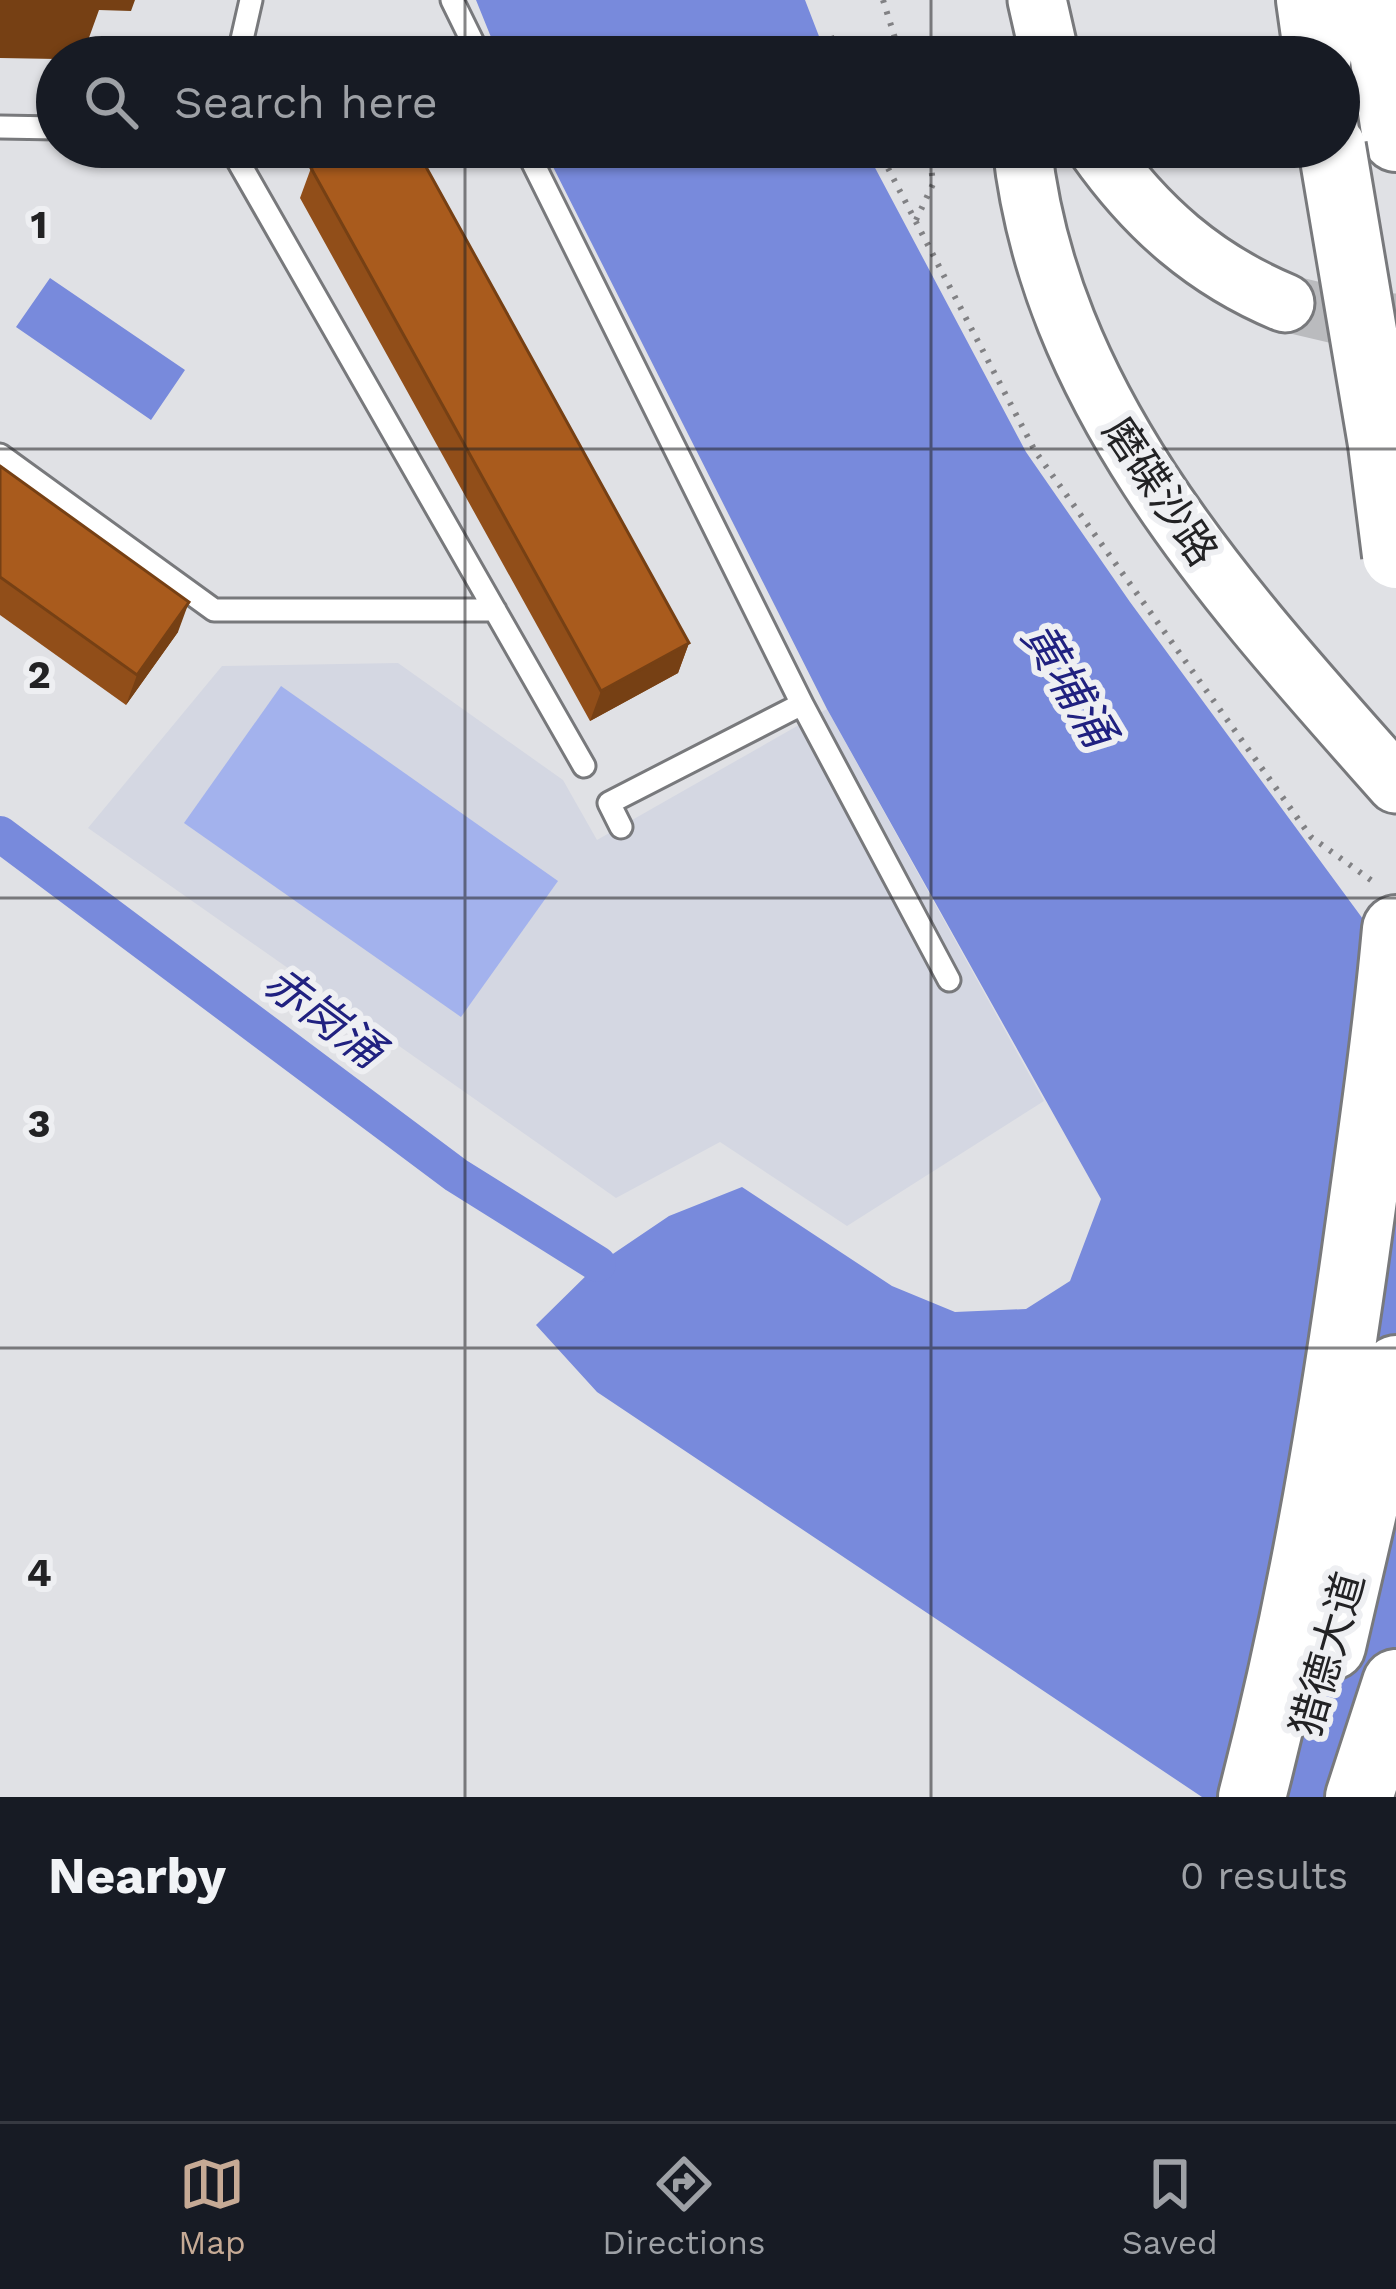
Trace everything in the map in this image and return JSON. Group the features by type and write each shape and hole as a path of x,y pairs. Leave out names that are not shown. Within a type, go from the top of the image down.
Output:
{"highway":[{"path":"1375,0 1396,138"},
{"path":"1336,168 1396,555"},
{"path":"1252,1797 1301,1595 1324,1475 1386,1036 1387,908"},
{"name":"猎德大道","path":"1282,1797 1343,1611 1396,1369"},
{"name":"猎德大道","path":"1359,1797 1396,1683"}],"street":[{"path":"1016,36 1018,0"},
{"path":"1037,0 1046,36"},
{"name":"磨碟沙路","path":"1026,168 1058,299 1100,399 1123,440 1220,579 1396,784"},
{"path":"1112,168 1189,250 1251,289 1285,303"}],"lane":[{"path":"243,36 251,0"},
{"path":"452,0 470,36"},
{"path":"0,128 36,128"},
{"path":"242,168 584,766"},
{"path":"535,168 802,704 950,980"},
{"path":"0,455 214,610 494,610"},
{"path":"621,827 609,803 802,704"}],"path":[{"path":"883,0 894,36"},
{"path":"888,168 1035,451 1311,837 1387,908"},
{"path":"916,220 933,184 931,168"}],"shaded area":[{"path":"398,663 563,780 597,840 827,709 1044,1101 847,1226 720,1142 616,1198 88,828 222,666"},
{"path":"281,686 558,881 461,1017 184,823"}],"water":[{"path":"476,0 805,0 819,36 491,36"},
{"name":"黄埔涌","path":"554,168 875,168 1026,452 1396,964 1396,1797 1202,1797 597,1392 536,1325 598,1264 669,1216 742,1187 892,1286 955,1312 1026,1309 1070,1281 1101,1199 827,709"},
{"path":"50,278 185,370 151,420 16,327"}],"building":[{"path":"311,168 427,168 689,643 601,691"},
{"path":"0,466 189,602 137,675 0,577"}],"waterway":[{"name":"赤岗涌","path":"0,834 456,1175 598,1264"}],"tunnel":[{"path":"1285,303 1361,321 1396,322"}]}
